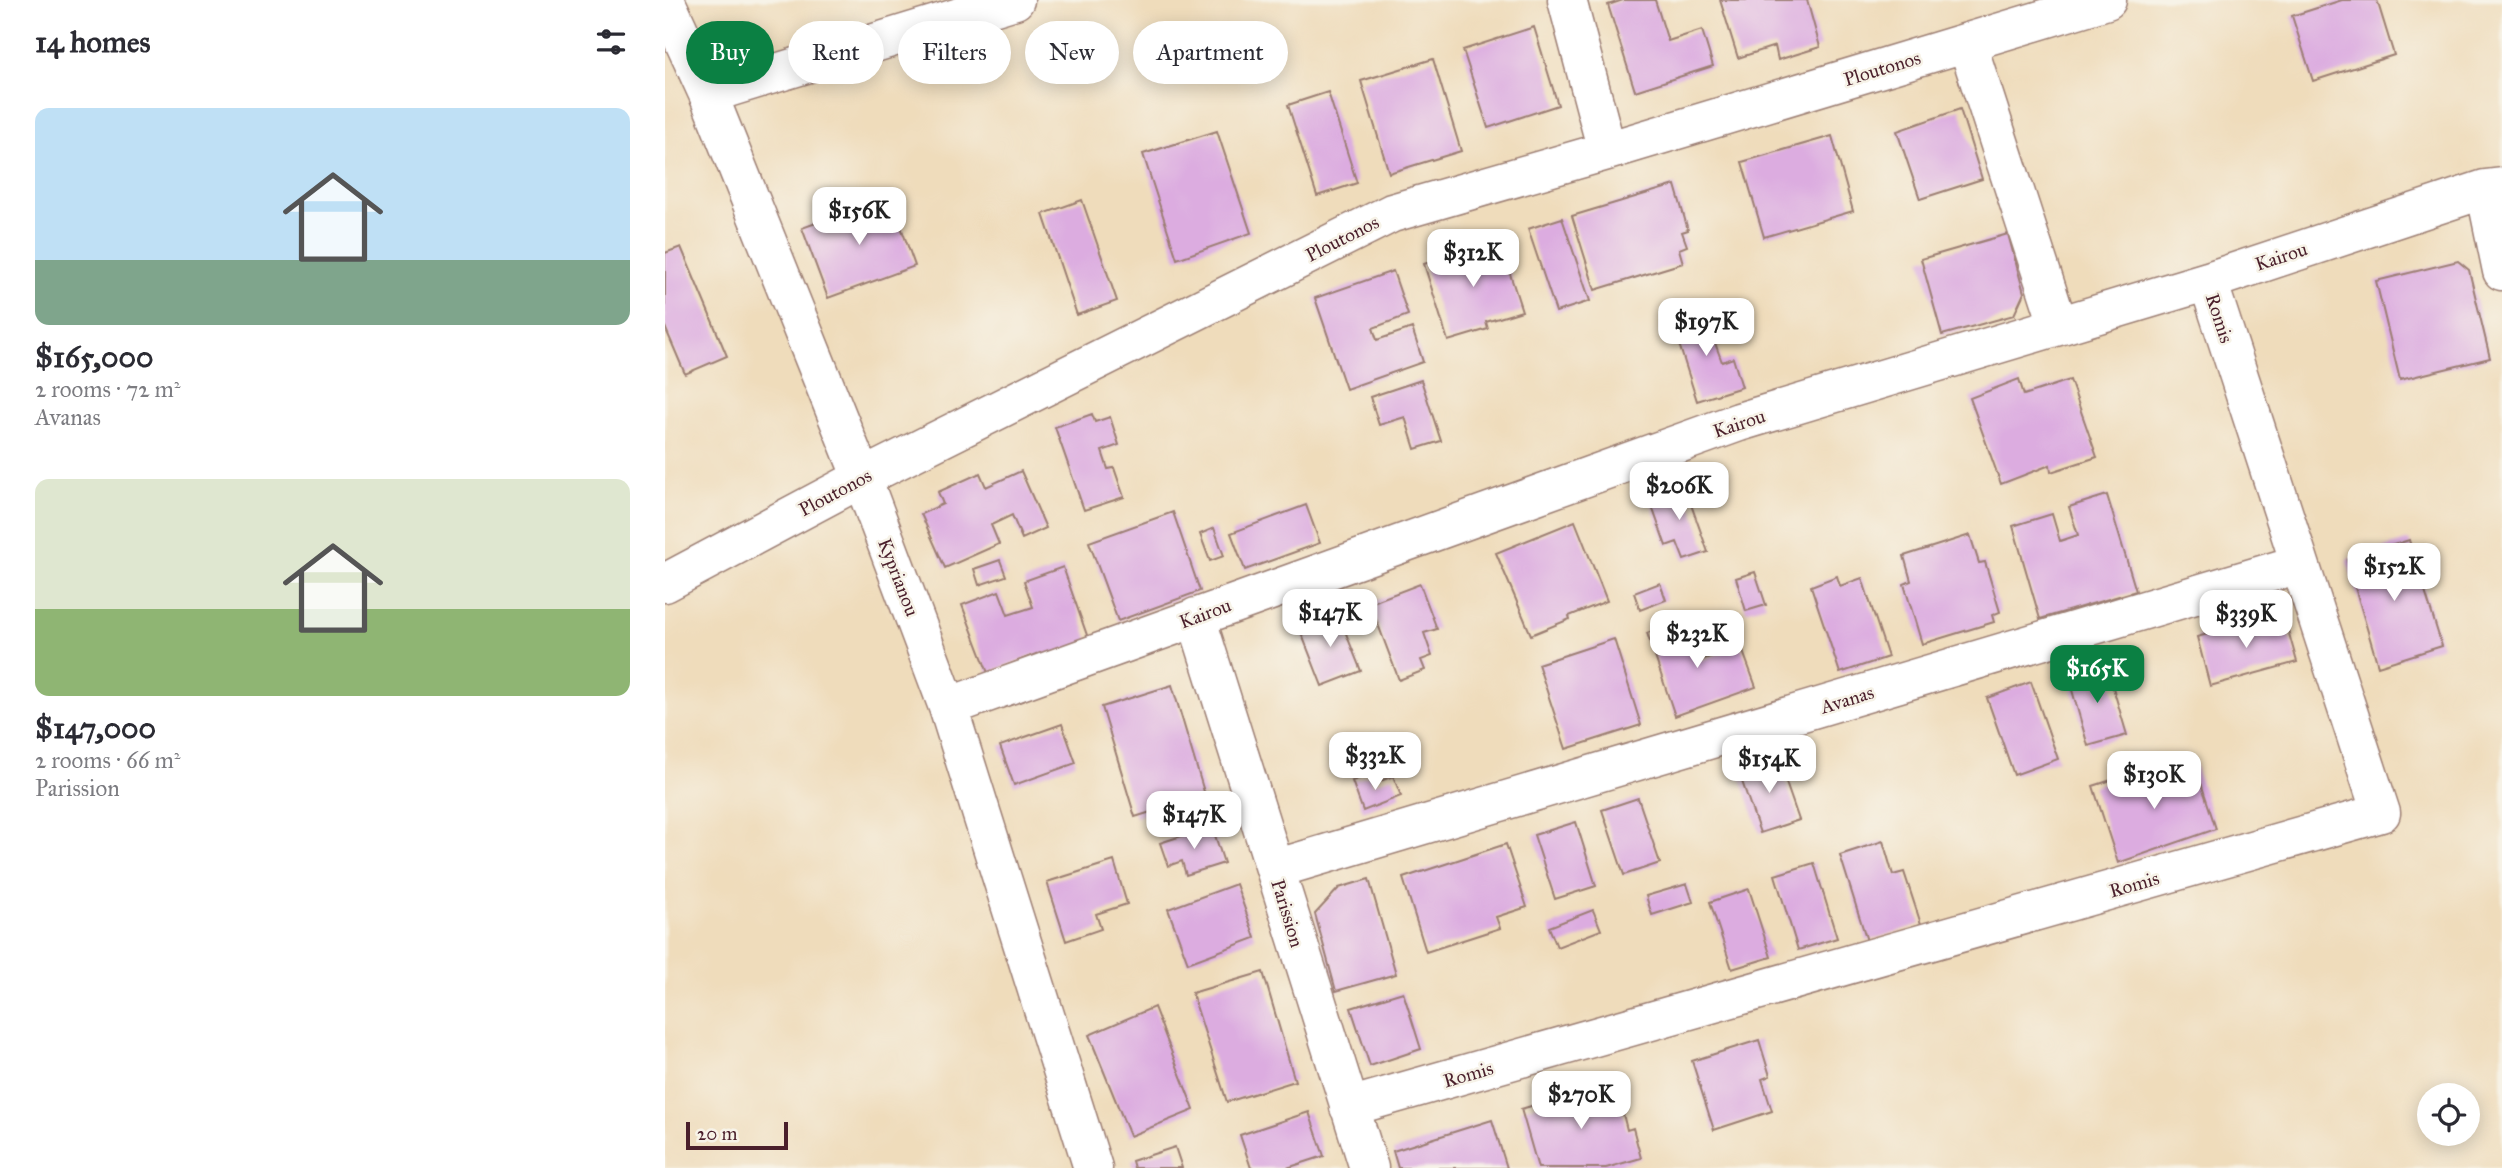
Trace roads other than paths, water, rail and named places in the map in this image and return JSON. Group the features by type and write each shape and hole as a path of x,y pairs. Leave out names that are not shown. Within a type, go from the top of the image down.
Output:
{"street":[{"name":"Kyprianou","path":"665,0 686,67"},
{"path":"774,57 1016,0"},
{"path":"1567,0 1607,150"},
{"name":"Ploutonos","path":"665,583 862,478 1392,213 2107,0"},
{"path":"1967,43 2058,324"},
{"name":"Kyprianou","path":"692,84 862,478 948,707 1093,1168"},
{"path":"2493,188 2502,271"},
{"name":"Kairou","path":"948,707 1739,422 2208,281 2493,188"},
{"name":"Romis","path":"1349,1107 2381,813 2208,281"},
{"name":"Avanas","path":"1275,869 2299,564"},
{"name":"Parission","path":"1196,617 1369,1168"}]}
